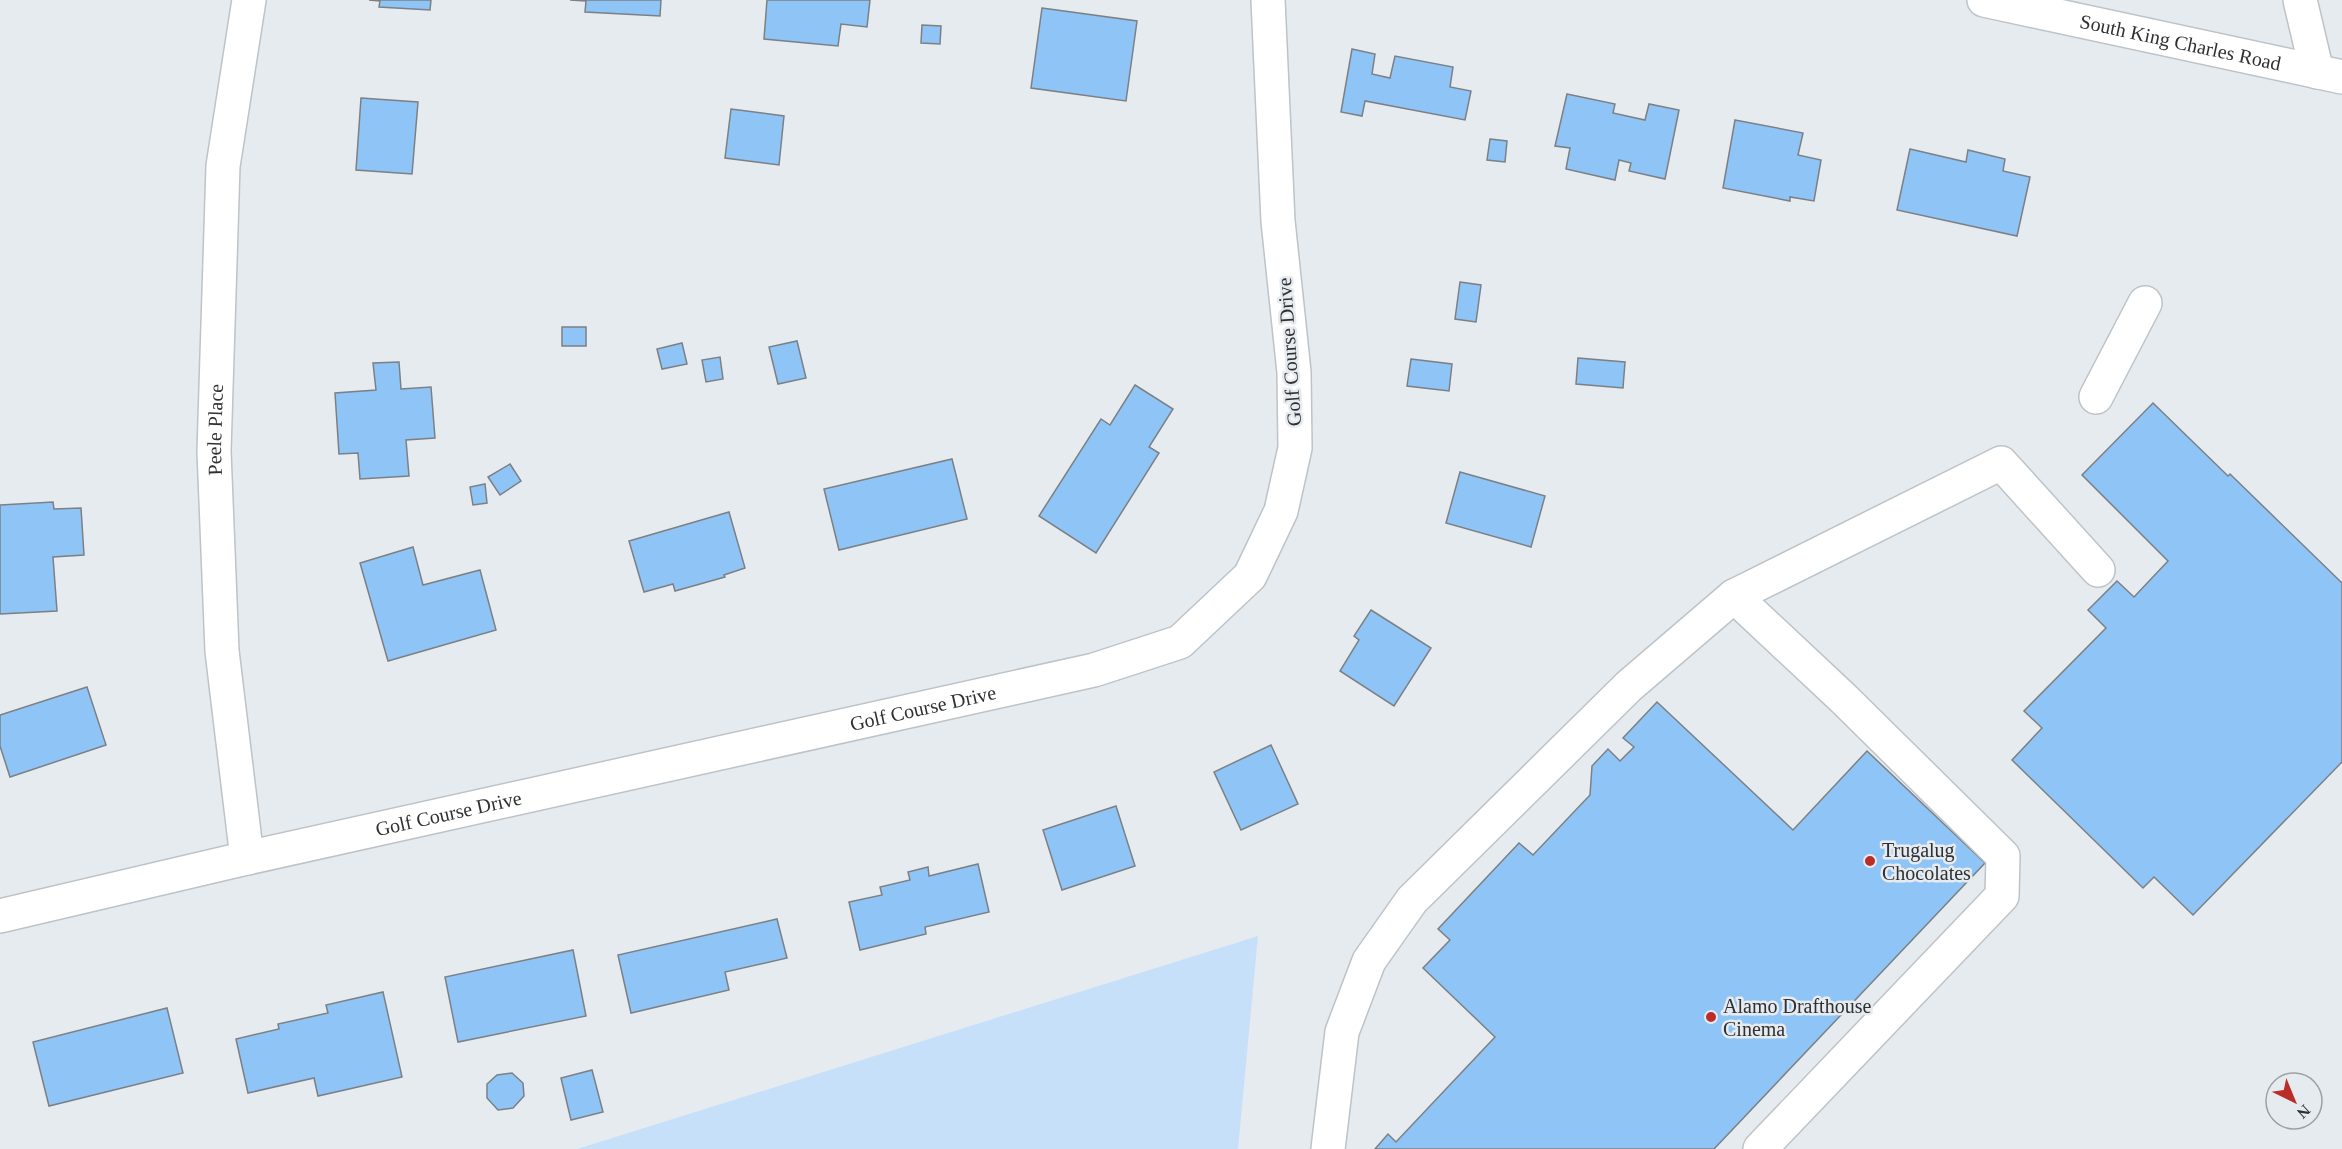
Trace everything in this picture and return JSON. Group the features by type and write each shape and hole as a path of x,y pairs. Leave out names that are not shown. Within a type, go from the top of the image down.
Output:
{"street":[{"name":"Peele Place","path":"247,858 222,651 214,451 223,166 249,0"},
{"name":"Golf Course Drive","path":"0,916 247,858 1094,670 1179,642 1250,576 1281,511 1294,448 1294,372 1278,221 1268,0"},
{"name":"South King Charles Road","path":"1984,0 2329,74"},
{"path":"2300,0 2329,74"},
{"path":"2096,398 2145,303"},
{"path":"1328,1149 1342,1032 1369,961 1412,900 1629,686 1734,596 2001,463 2098,570"},
{"path":"1734,596 1844,699 2003,856 2002,896 1760,1149"}],"shaded area":[{"path":"1258,936 1238,1149 577,1149"}],"building":[{"path":"369,0 431,0 430,10 379,7 380,1"},
{"path":"570,0 661,0 660,16 585,12 586,1"},
{"path":"767,0 870,0 867,27 841,24 838,46 764,39"},
{"path":"1042,8 1137,21 1126,101 1031,88"},
{"path":"922,25 941,26 940,44 921,43"},
{"path":"1352,49 1375,54 1372,74 1390,78 1395,56 1453,67 1450,87 1471,91 1465,120 1365,101 1362,116 1341,112"},
{"path":"1567,94 1615,104 1613,113 1645,120 1649,104 1679,110 1665,179 1629,171 1631,163 1619,160 1615,180 1566,169 1570,148 1555,146"},
{"path":"361,98 418,102 412,174 356,170"},
{"path":"731,109 784,116 779,165 725,158"},
{"path":"1735,120 1803,133 1798,155 1821,160 1814,201 1790,197 1790,201 1723,188"},
{"path":"1490,139 1507,141 1505,162 1487,160"},
{"path":"1910,149 1966,162 1968,150 2005,159 2003,171 2030,177 2017,236 1897,210"},
{"path":"1460,282 1481,285 1476,322 1455,319"},
{"path":"562,327 586,327 586,346 562,346"},
{"path":"797,341 806,378 778,384 769,347"},
{"path":"682,343 687,364 662,369 657,349"},
{"path":"720,357 723,379 706,382 702,360"},
{"path":"1578,358 1625,362 1623,388 1576,384"},
{"path":"1411,359 1452,364 1449,391 1407,386"},
{"path":"399,362 401,389 431,387 435,438 406,440 409,476 360,479 358,453 339,454 335,393 376,390 373,363"},
{"path":"1135,385 1173,409 1149,447 1159,453 1096,553 1039,516 1101,419 1110,425"},
{"path":"2153,403 2342,583 2342,762 2193,915 2154,877 2143,888 2012,760 2042,728 2024,711 2106,628 2088,610 2117,581 2134,597 2168,561 2082,475"},
{"path":"952,459 967,519 839,550 824,489"},
{"path":"510,464 521,481 500,495 488,477"},
{"path":"1460,472 1545,496 1531,547 1446,523"},
{"path":"485,484 487,503 473,505 470,487"},
{"path":"53,502 54,509 81,508 84,555 53,557 57,611 0,614 0,505"},
{"path":"729,512 745,568 724,575 725,577 675,591 673,584 644,592 629,541"},
{"path":"413,547 423,585 480,570 496,630 388,661 360,563"},
{"path":"1371,610 1431,648 1394,706 1340,671 1359,640 1354,636"},
{"path":"87,687 106,745 10,777 0,746 0,715"},
{"path":"1657,702 1793,830 1867,751 1985,863 1714,1149 1375,1149 1388,1134 1396,1142 1495,1037 1423,968 1450,940 1438,929 1519,843 1533,855 1590,795 1592,766 1608,749 1620,761 1634,747 1623,738"},
{"path":"1271,745 1298,804 1241,830 1214,772"},
{"path":"1116,806 1135,866 1062,890 1043,830"},
{"path":"978,864 989,912 925,927 926,934 860,950 849,902 882,895 880,887 910,880 908,872 928,867 929,876"},
{"path":"777,919 787,958 725,972 729,990 631,1013 618,955"},
{"path":"573,950 586,1016 458,1042 445,977"},
{"path":"383,992 402,1077 318,1096 314,1078 248,1093 236,1039 279,1029 278,1024 328,1013 326,1005"},
{"path":"167,1008 183,1073 49,1106 33,1042"},
{"path":"592,1070 603,1112 571,1120 561,1078"},
{"path":"512,1073 523,1083 524,1096 513,1108 498,1110 487,1098 487,1084 497,1075"}],"place":[{"name":"Trugalug Chocolates","path":"1870,861"},
{"name":"Alamo Drafthouse Cinema","path":"1711,1017"}]}
